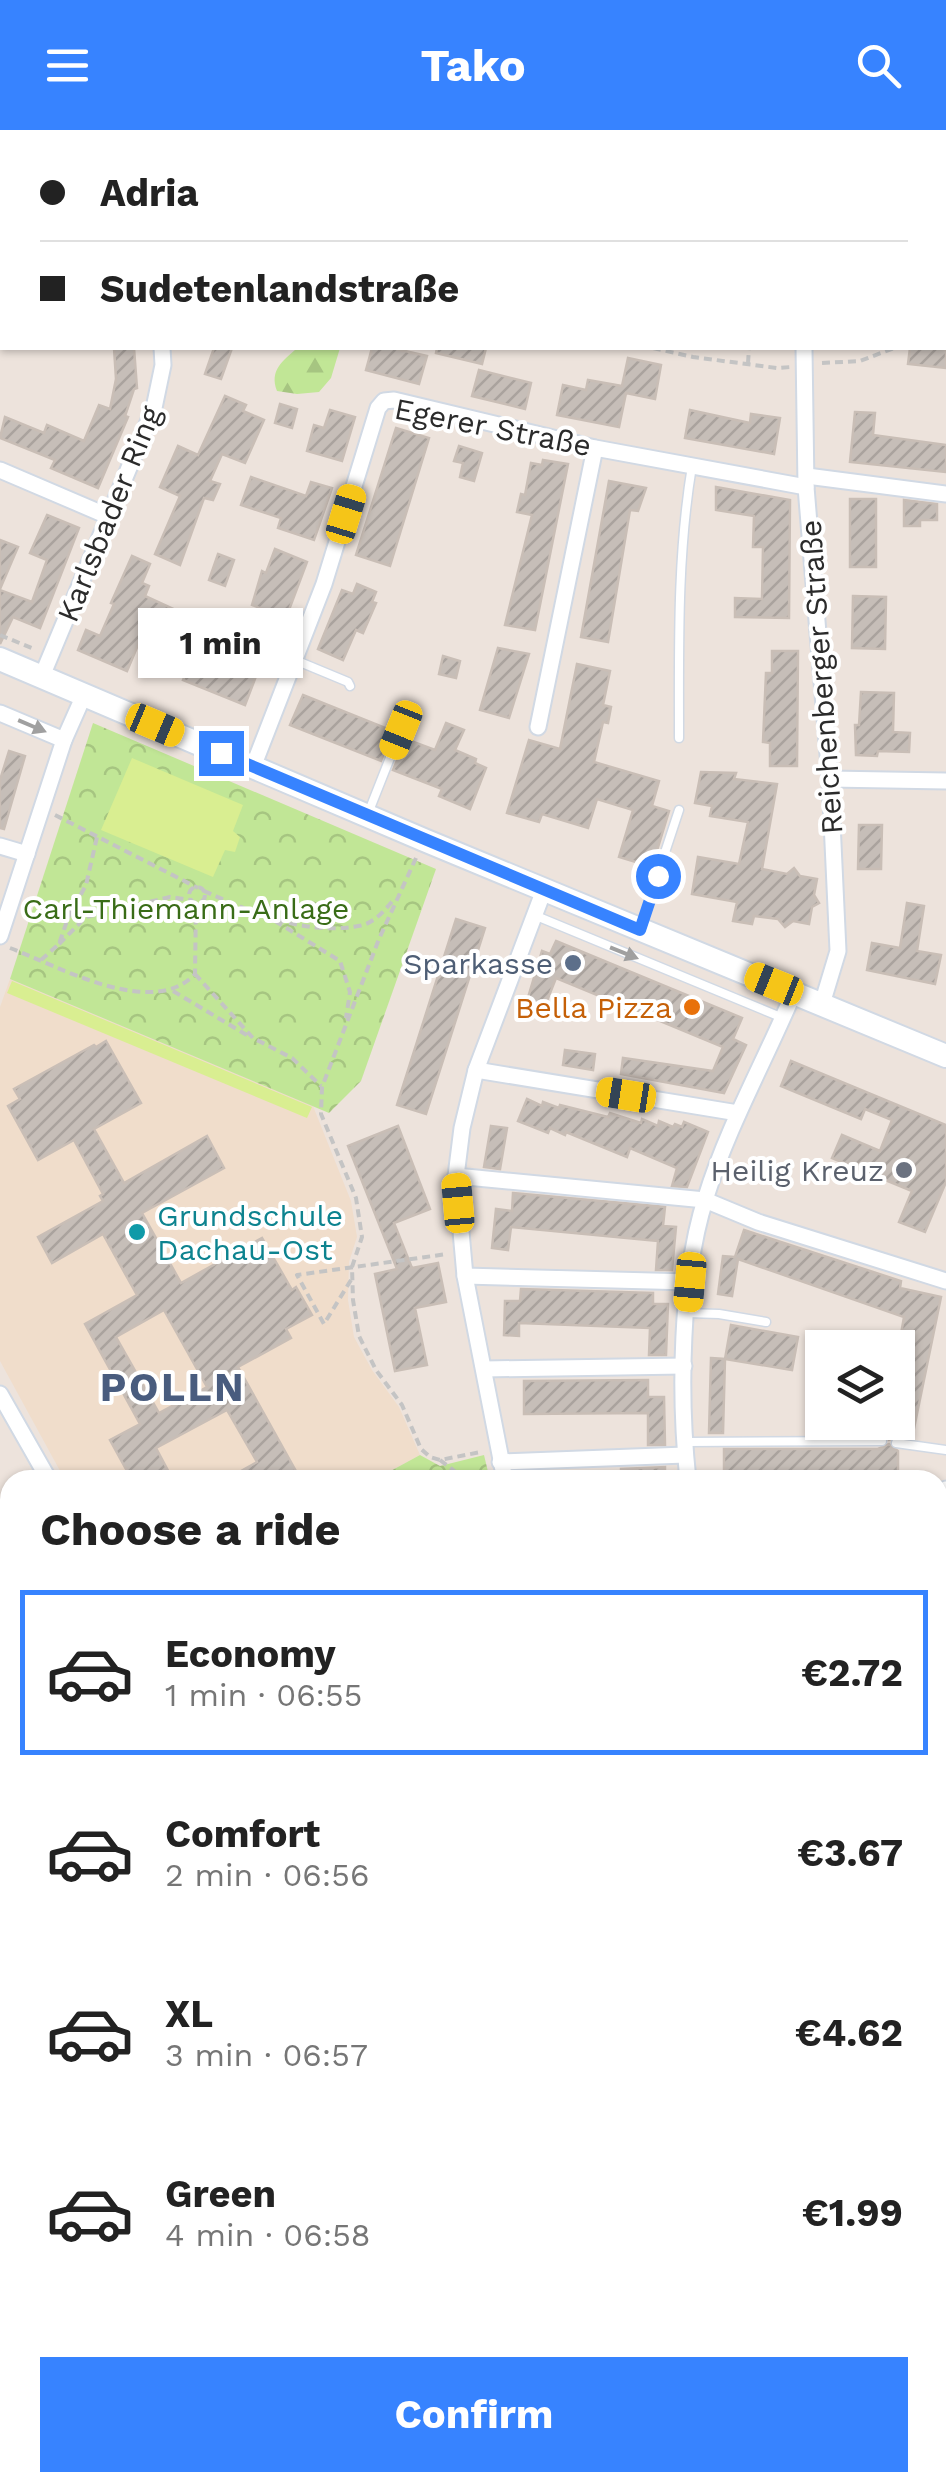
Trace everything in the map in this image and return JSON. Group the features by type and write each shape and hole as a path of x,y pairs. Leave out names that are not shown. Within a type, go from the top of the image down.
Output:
{"street":[{"name":"Karlsbader Ring","path":"47,666 154,408 163,366 162,350"},
{"name":"Reichenberger Straße","path":"799,359 830,779 838,952 822,1004"},
{"name":"Egerer Straße","path":"254,767 324,584 378,408 384,401 394,400 595,448 692,466 807,482 946,494"},
{"path":"538,726 595,448"},
{"path":"0,470 110,517"},
{"path":"0,658 47,666 84,694 946,1056"},
{"path":"0,936 64,740 84,694"},
{"path":"0,712 64,740"},
{"path":"830,779 946,782"},
{"path":"0,846 27,854"},
{"path":"502,1470 465,1276 456,1176 462,1128 476,1070 544,890"},
{"path":"687,1470 686,1314 705,1200 738,1113 794,992"},
{"path":"476,1070 738,1113"},
{"path":"456,1176 705,1200 758,1222 946,1281"},
{"path":"465,1276 690,1282"},
{"path":"484,1369 684,1366"},
{"path":"0,1394 44,1470"},
{"path":"499,1456 685,1449"}],"lane":[{"path":"679,738 681,569 692,466"},
{"path":"295,660 350,686"},
{"path":"367,816 401,730"},
{"path":"640,930 679,810"},
{"path":"534,915 783,1018"},
{"path":"686,1314 719,1314 766,1322"},
{"path":"685,1449 882,1441"},
{"path":"896,1443 946,1450"}],"path":[{"path":"664,350 748,364 799,359 860,361 889,350"},
{"path":"748,364 749,350"},
{"path":"0,634 47,666"},
{"path":"42,808 201,889 270,919 340,961 350,992 345,1025"},
{"path":"59,944 86,886 98,837"},
{"path":"424,840 345,1025 322,1087 321,1114 356,1198 362,1237 352,1267 353,1300 359,1336 376,1370 402,1405 421,1449 430,1458 499,1456"},
{"path":"41,960 86,917 170,897 193,902 204,899 201,889"},
{"path":"201,889 190,891 196,974 253,1038"},
{"path":"270,919 312,926 361,926 381,915 401,890"},
{"path":"0,944 121,990 173,990 196,974"},
{"path":"173,990 292,1058 322,1087"},
{"path":"353,1276 324,1324 296,1275 462,1252"},
{"path":"440,1460 453,1470"}],"shaded area":[{"path":"10,979 313,1106 351,1201 357,1237 349,1262 348,1300 354,1337 399,1407 420,1455 392,1470 60,1470 0,1361 0,1007"}],"green space":[{"path":"295,350 339,350 331,378 319,392 277,391 275,377 282,362"},
{"name":"Carl-Thiemann-Anlage","path":"93,723 436,869 361,1081 329,1113 10,979"},
{"path":"132,758 243,805 233,831 240,837 235,852 225,850 213,877 101,830"},
{"path":"12,981 312,1107 307,1118 7,993"},
{"path":"420,1455 440,1466 484,1455 488,1470 392,1470"}],"building":[{"path":"114,350 134,350 137,388 98,488 51,468 55,460 0,438 5,417 44,433 47,425 84,441 99,405 110,409 116,379"},
{"path":"213,350 231,350 221,379 205,374"},
{"path":"371,350 401,350 427,356 419,384 366,370"},
{"path":"437,350 486,350 482,364 436,353"},
{"path":"910,350 946,350 946,368 908,364"},
{"path":"628,358 661,365 655,399 626,393 619,427 557,415 563,385 586,390 588,380 622,386"},
{"path":"479,370 531,383 525,409 472,396"},
{"path":"225,396 246,405 243,411 264,420 245,463 222,454 210,481 220,484 213,500 204,498 180,565 155,554 180,496 160,487 178,446 198,455"},
{"path":"280,404 297,409 292,428 275,423"},
{"path":"330,410 355,417 342,461 307,451 314,425 324,428"},
{"path":"690,410 750,423 751,414 780,418 774,454 685,438"},
{"path":"855,412 875,413 873,435 946,445 946,472 850,462"},
{"path":"396,428 429,438 390,566 356,555"},
{"path":"459,446 482,453 474,481 460,477 463,463 454,461"},
{"path":"543,460 568,464 535,630 505,625 532,515 517,512 521,494 525,495 531,463 542,465"},
{"path":"251,477 306,496 311,482 332,488 314,540 278,528 281,518 241,505"},
{"path":"609,481 646,488 638,511 630,510 608,642 581,637"},
{"path":"716,487 790,500 789,618 735,617 735,598 762,599 763,547 753,547 754,516 716,510"},
{"path":"850,499 876,499 876,567 850,567"},
{"path":"904,500 937,504 937,520 920,520 920,526 904,526"},
{"path":"47,515 79,528 40,628 13,617 0,644 0,590 32,602 47,560 30,553"},
{"path":"0,540 18,547 0,589"},
{"path":"275,549 307,562 286,618 252,605 262,571 266,573"},
{"path":"218,554 234,560 225,586 209,580"},
{"path":"132,556 150,564 142,583 149,586 145,596 217,629 214,635 248,648 250,644 266,650 245,705 183,680 196,649 168,637 152,632 146,648 138,645 127,671 78,650 86,630 100,636"},
{"path":"357,584 376,592 372,602 376,603 363,633 356,630 343,660 318,649 342,590 353,594"},
{"path":"853,596 886,597 885,649 852,648"},
{"path":"498,648 529,654 509,718 480,710"},
{"path":"772,651 798,651 797,766 770,766 770,743 763,742 766,673 772,673"},
{"path":"443,656 460,661 456,678 439,674"},
{"path":"577,664 610,671 603,705 611,707 608,723 603,722 594,762 659,781 652,806 669,811 652,867 619,857 633,810 597,799 588,828 542,814 539,822 507,813 529,740 560,749"},
{"path":"861,692 894,693 893,732 910,733 909,752 856,755 855,725 859,725"},
{"path":"303,695 388,729 392,733 381,761 290,725"},
{"path":"446,723 464,730 455,750 486,768 470,809 439,796 442,789 393,770 406,739 435,750"},
{"path":"9,751 25,756 4,829 0,828 0,780"},
{"path":"701,772 736,773 734,779 777,784 762,869 787,874 794,868 800,876 817,879 814,895 819,903 812,907 809,924 793,921 785,927 778,919 754,916 752,924 733,921 737,902 692,894 698,857 739,864 748,822 710,816 712,806 695,803"},
{"path":"859,825 882,825 881,869 858,869"},
{"path":"907,903 924,906 917,951 941,955 935,984 867,970 872,943 900,948"},
{"path":"456,919 485,928 426,1114 397,1105"},
{"path":"556,941 742,1018 733,1039 746,1045 724,1093 621,1074 623,1058 713,1071 723,1047 556,978 541,1016 524,1011 542,951 550,954"},
{"path":"106,1041 141,1103 94,1129 124,1183 207,1136 224,1168 142,1213 181,1283 262,1238 292,1290 296,1287 312,1315 286,1329 291,1338 238,1367 295,1470 243,1470 257,1462 227,1410 156,1448 168,1470 126,1470 110,1440 140,1424 85,1324 137,1295 103,1234 52,1263 38,1237 103,1201 103,1194 74,1140 38,1160 8,1106 20,1099 14,1089","holes":["164,1310 207,1387 159,1413 116,1337"]},
{"path":"565,1050 595,1054 593,1070 563,1065"},
{"name":"Heilig Kreuz","path":"791,1061 946,1125 946,1182 925,1232 899,1222 912,1191 832,1158 842,1135 880,1151 892,1120 865,1109 861,1119 781,1086"},
{"path":"527,1099 542,1106 543,1102 608,1117 610,1113 658,1126 659,1121 673,1127 682,1127 684,1122 708,1132 687,1187 672,1186 677,1168 630,1148 627,1157 566,1132 565,1135 550,1128 548,1133 518,1121"},
{"path":"398,1126 430,1209 394,1223 412,1268 438,1263 446,1302 415,1308 427,1365 395,1371 375,1274 397,1269 348,1146"},
{"path":"491,1126 507,1128 500,1169 484,1167"},
{"path":"513,1193 665,1207 663,1226 676,1227 672,1270 656,1270 658,1241 511,1227 508,1250 492,1248 496,1209 512,1211"},
{"path":"744,1230 901,1281 900,1288 941,1297 915,1423 915,1330 902,1330 904,1317 738,1259 732,1296 718,1294 723,1256 735,1257"},
{"path":"521,1289 653,1293 653,1304 668,1304 666,1355 649,1355 650,1328 519,1323 519,1336 504,1335 505,1301 520,1301"},
{"path":"731,1325 798,1337 792,1370 725,1359"},
{"path":"711,1358 725,1359 723,1433 709,1433"},
{"path":"648,1380 648,1397 664,1397 665,1445 648,1445 648,1413 524,1414 524,1381"},
{"path":"889,1444 898,1451 898,1470 724,1470 724,1449 878,1449"},
{"path":"665,1467 665,1470 621,1469"}],"place":[{"name":"Sparkasse","path":"573,963"},
{"name":"Bella Pizza","path":"692,1007"},
{"name":"Heilig Kreuz","path":"904,1170"},
{"name":"Grundschule Dachau-Ost","path":"137,1232"}],"district":[{"name":"POLLN","path":"173,1387"}],"route":[{"path":"221,753 640,930 658,876"}]}
